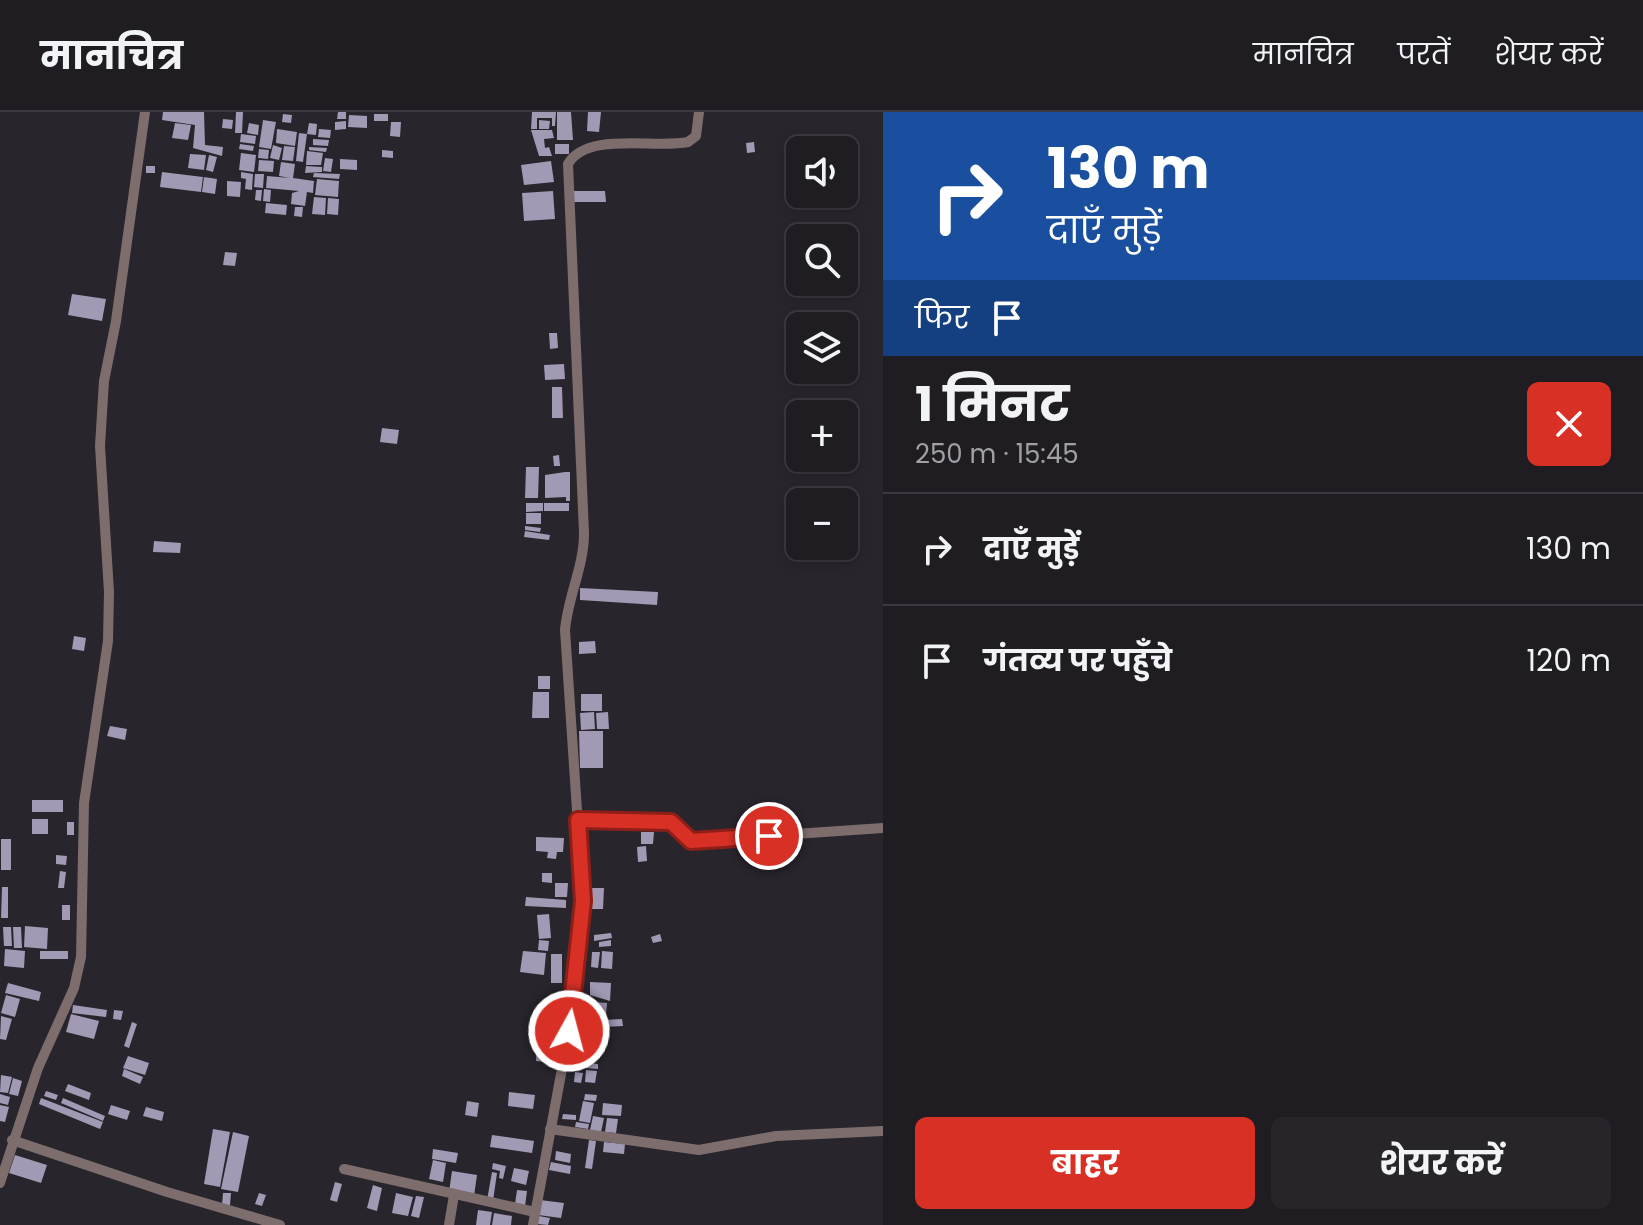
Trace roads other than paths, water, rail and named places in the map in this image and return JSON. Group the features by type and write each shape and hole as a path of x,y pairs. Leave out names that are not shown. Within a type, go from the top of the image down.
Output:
{"street":[{"path":"0,1183 38,1068 74,988 81,957 84,803 108,641 109,592 100,459 102,407 145,112"},
{"path":"533,1225 569,1031 583,901 565,630 567,611 584,557 568,164 573,155 601,145 688,142 696,136 699,112"},
{"path":"578,820 671,822 691,841 883,828"},
{"path":"550,1129 699,1150 776,1136 883,1131"},
{"path":"12,1140 167,1192 280,1225"},
{"path":"344,1169 535,1212"},
{"path":"449,1225 454,1195"}]}
